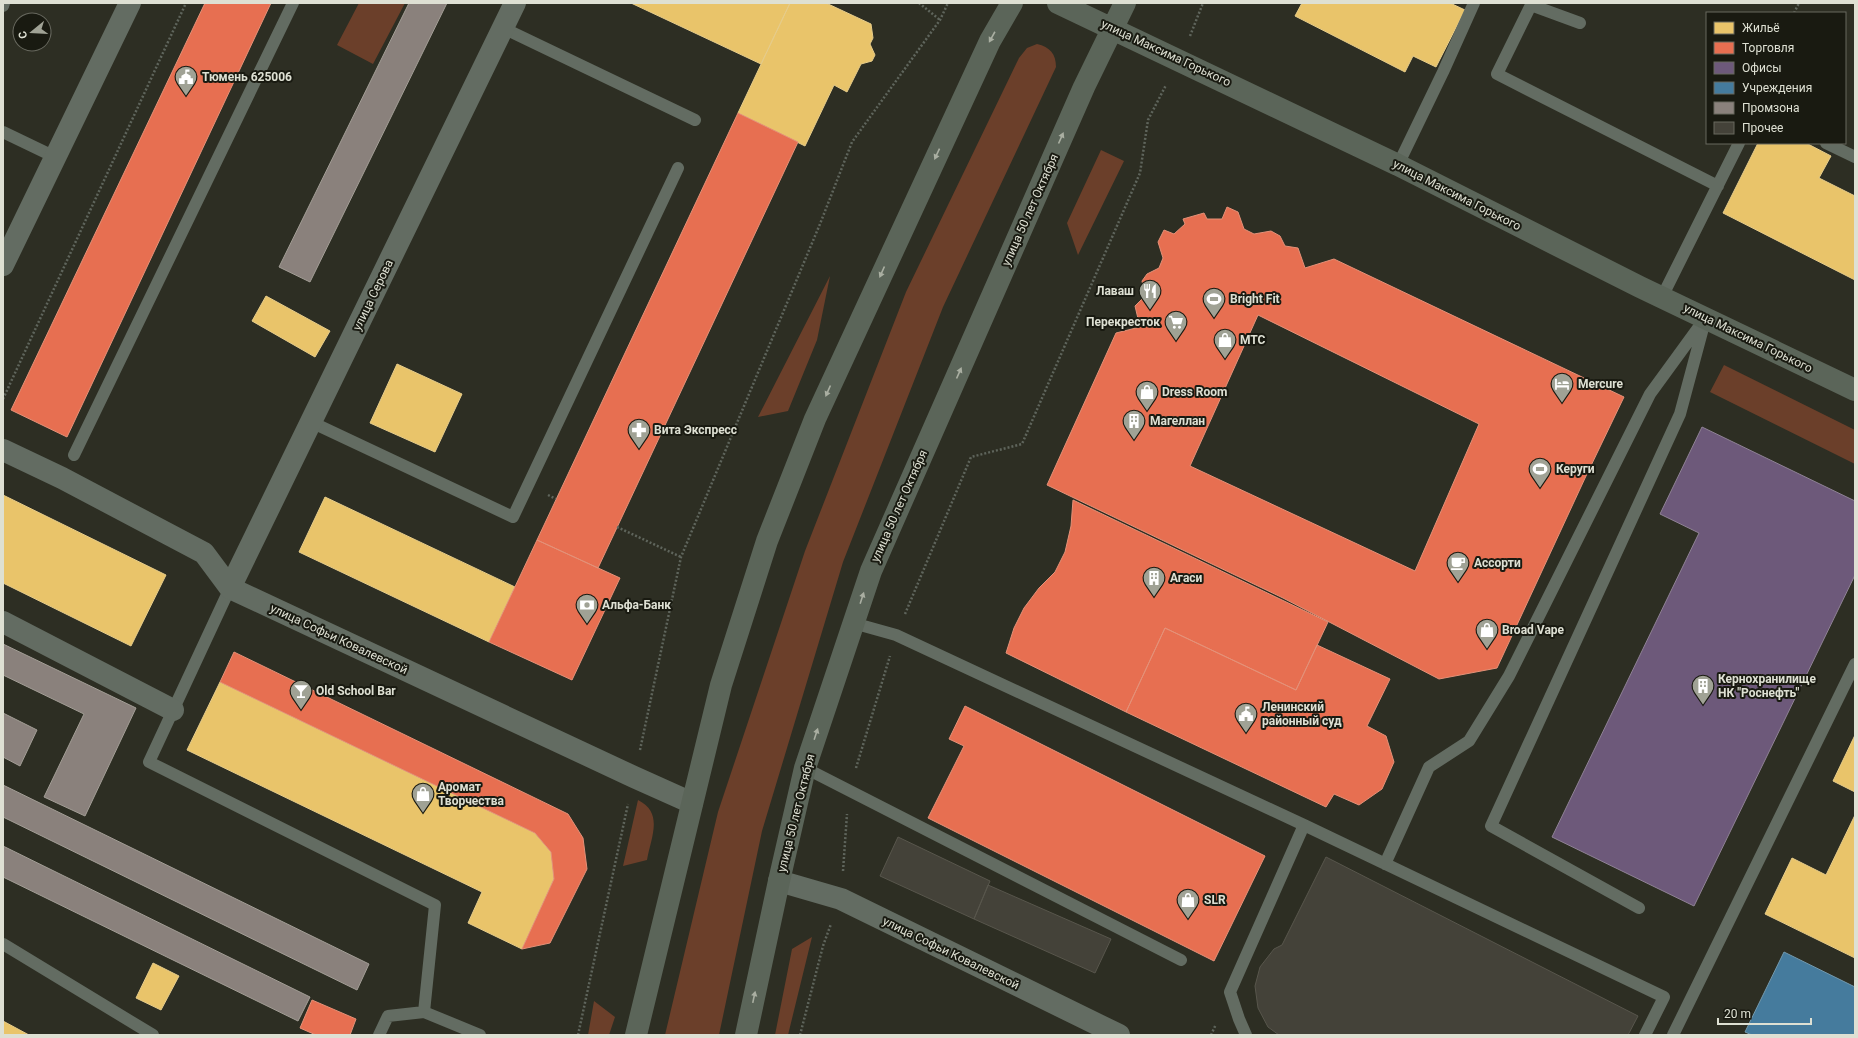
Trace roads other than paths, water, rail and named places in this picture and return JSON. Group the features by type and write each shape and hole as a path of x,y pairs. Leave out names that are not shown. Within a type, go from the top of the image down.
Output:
{"main road":[{"path":"636,1035 721,685 767,541 815,419 990,41 1012,3"},
{"name":"улица Максима Горького","path":"1058,3 1398,165 1662,297 1855,390"},
{"name":"улица 50 лет Октября","path":"746,1035 778,881 805,768 870,571 1081,94 1125,3"}],"street":[{"path":"3,265 130,3"},
{"name":"улица Серова","path":"230,588 515,3"},
{"name":"улица Софьи Ковалевской","path":"3,450 62,478 204,554 230,588 692,803"},
{"path":"3,622 173,710"},
{"name":"улица Софьи Ковалевской","path":"778,881 841,899 1119,1035"}],"lane":[{"path":"74,455 292,3"},
{"path":"1398,165 1443,72 1474,3"},
{"path":"1580,23 1531,5 1497,74 1718,186"},
{"path":"503,28 695,120"},
{"path":"3,132 55,157"},
{"path":"1662,297 1739,144"},
{"path":"1828,144 1855,157"},
{"path":"311,422 513,517 678,168"},
{"path":"1385,864 1429,767 1469,741 1509,676 1650,394 1706,317"},
{"path":"1639,908 1490,826 1680,414 1706,317"},
{"path":"230,588 149,762 435,905 424,1012"},
{"path":"853,623 896,635 1304,825 1664,997 1645,1035"},
{"path":"1673,1035 1855,666"},
{"path":"805,768 1181,960"},
{"path":"1246,1035 1230,992 1304,825"},
{"path":"3,944 153,1035"},
{"path":"379,1035 388,1016 424,1012 480,1035"}],"place":[{"name":"Тюмень 625006","path":"186,96"},
{"name":"Лаваш","path":"1150,310"},
{"name":"Bright Fit","path":"1214,318"},
{"name":"Перекресток","path":"1176,342"},
{"name":"МТС","path":"1225,360"},
{"name":"Mercure","path":"1562,404"},
{"name":"Dress Room","path":"1147,412"},
{"name":"Магеллан","path":"1134,440"},
{"name":"Вита Экспресс","path":"639,450"},
{"name":"Керуги","path":"1540,488"},
{"name":"Ассорти","path":"1458,582"},
{"name":"Агаси","path":"1154,598"},
{"name":"Альфа-Банк","path":"587,624"},
{"name":"Broad Vape","path":"1487,650"},
{"name":"Кернохранилище НК \"Роснефть\"","path":"1703,706"},
{"name":"Old School Bar","path":"301,710"},
{"name":"Ленинский районный суд","path":"1246,734"},
{"name":"Аромат Творчества","path":"423,814"},
{"name":"SLR","path":"1188,920"}]}
